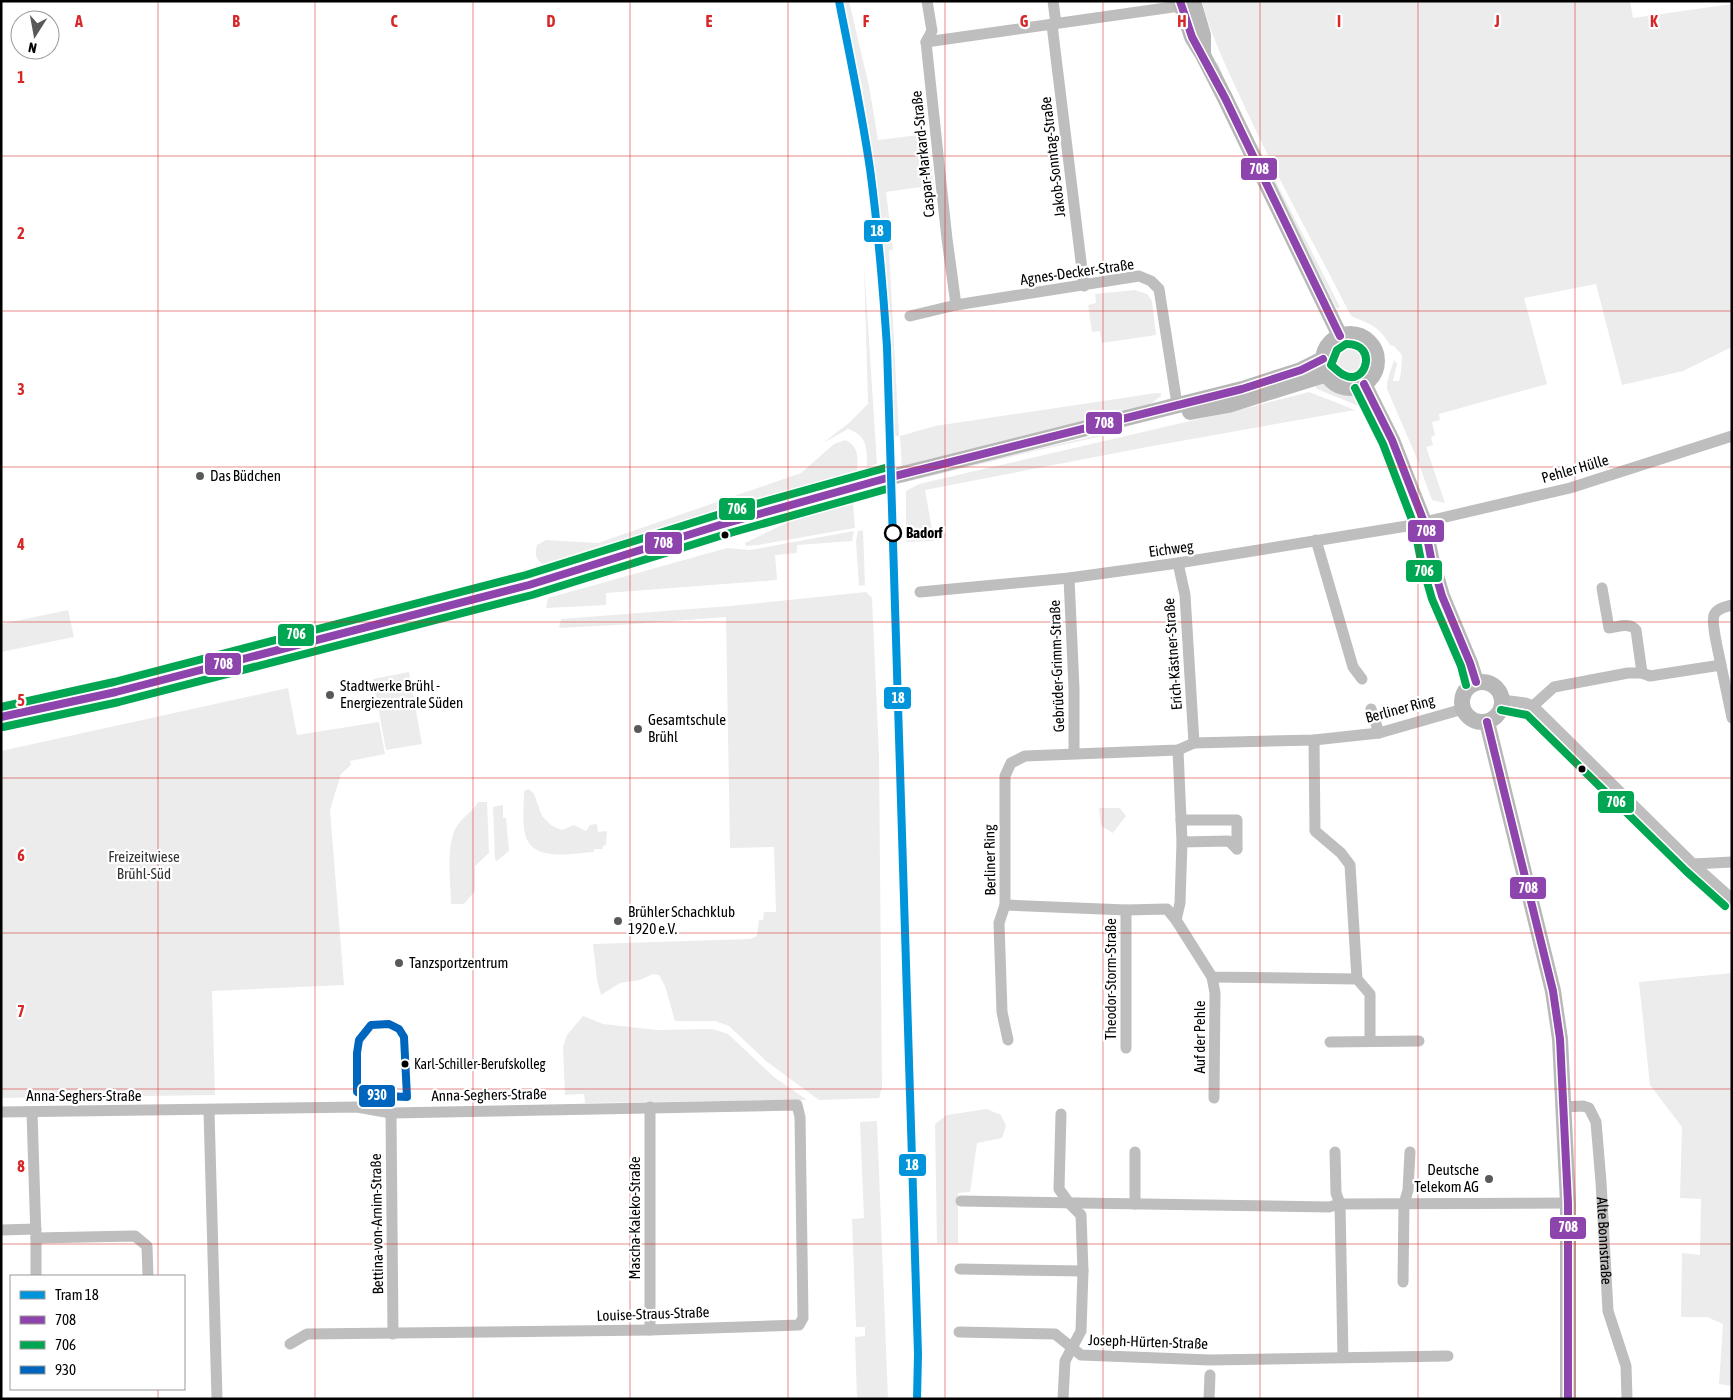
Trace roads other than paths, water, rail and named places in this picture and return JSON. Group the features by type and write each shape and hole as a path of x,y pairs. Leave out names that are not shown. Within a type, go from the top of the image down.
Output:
{"main road":[{"path":"1184,3 1203,35 1203,54 1340,336"},
{"path":"1360,335 1372,345 1376,352 1377,366 1374,373 1364,384 1356,387 1340,385 1332,380 1325,366 1327,346 1331,341 1340,336 1360,335"},
{"path":"1,717 126,689 529,585 720,525 878,480 1250,387 1302,370 1325,366"},
{"path":"1072,432 1228,405 1325,366"},
{"path":"1364,384 1392,440 1424,522 1430,558 1442,596 1476,682"},
{"path":"1482,681 1493,685 1501,694 1502,700 1502,706 1497,716 1481,723 1471,720 1467,716 1461,700 1462,694 1466,689 1476,682 1482,681"},
{"path":"1487,722 1553,991 1560,1039 1568,1203 1568,1399"}],"street":[{"name":"Caspar-Markard-Straße","path":"927,1 932,31 926,42 956,305"},
{"name":"Jakob-Sonntag-Straße","path":"1053,1 1054,25 1084,286"},
{"path":"926,42 1054,25 1184,3"},
{"name":"Agnes-Decker-Straße","path":"910,316 956,305 1139,276 1151,280 1160,289 1177,404"},
{"name":"Pehler Hülle","path":"1424,522 1570,488 1732,436"},
{"name":"Eichweg","path":"920,592 1069,578 1178,564 1424,522"},
{"path":"1316,540 1353,667 1362,679"},
{"name":"Erich-Kästner-Straße","path":"1178,564 1185,595 1194,743"},
{"name":"Gebrüder-Grimm-Straße","path":"1069,578 1074,688 1074,753"},
{"path":"1602,588 1609,628 1627,625 1632,626 1636,630 1642,673"},
{"path":"1732,605 1722,608 1715,614 1714,622 1732,718"},
{"path":"1533,706 1554,687 1628,673 1642,673 1650,676 1721,665"},
{"path":"1502,700 1533,706 1693,864 1732,899"},
{"path":"1371,709 1379,733"},
{"name":"Berliner Ring","path":"1212,977 1167,909 1126,910 1005,905 1005,776 1011,763 1026,756 1178,750 1194,743 1314,740 1379,733 1463,709"},
{"path":"1314,740 1315,830 1341,853 1350,866 1357,978 1370,994 1370,1041"},
{"path":"1176,920 1180,903 1182,842 1178,750"},
{"path":"1181,820 1238,820 1237,849 1228,841 1182,842"},
{"path":"1693,864 1732,862"},
{"path":"1005,905 999,923 1002,1012 1008,1040"},
{"name":"Theodor-Storm-Straße","path":"1126,910 1126,1048"},
{"path":"1212,977 1357,978"},
{"name":"Auf der Pehle","path":"1212,977 1215,993 1214,1098"},
{"path":"1330,1042 1419,1041"},
{"name":"Anna-Seghers-Straße","path":"1,1112 357,1108 391,1113 797,1105"},
{"name":"Louise-Straus-Straße","path":"290,1344 307,1334 650,1330 799,1325 803,1318 800,1117 797,1105"},
{"name":"Alte Bonnstraße","path":"1563,1107 1583,1106 1589,1108 1596,1122 1608,1310 1626,1366 1627,1399"},
{"name":"Mascha-Kaleko-Straße","path":"650,1107 650,1330"},
{"path":"209,1110 217,1399"},
{"path":"32,1112 36,1275"},
{"name":"Bettina-von-Arnim-Straße","path":"391,1113 393,1334"},
{"name":"Joseph-Hürten-Straße","path":"1061,1114 1059,1188 1081,1216 1083,1271 1081,1332 1072,1348"},
{"path":"1135,1152 1135,1204"},
{"path":"1335,1152 1336,1193 1340,1204 1343,1357"},
{"path":"1402,1282 1404,1204 1408,1190 1410,1152"},
{"path":"960,1201 1329,1207 1340,1204 1568,1203"},
{"path":"1,1230 135,1236 148,1246 148,1275"},
{"path":"960,1269 1083,1271"},
{"name":"Joseph-Hürten-Straße","path":"959,1332 1055,1334 1081,1355 1210,1360 1448,1356"},
{"path":"1063,1399 1064,1361 1072,1348"},
{"path":"1209,1399 1210,1375"}],"tram line":[{"name":"18","path":"839,1 860,106 870,169 887,347 918,1354 917,1399"}],"place":[{"name":"Das Büdchen","path":"200,476"},
{"name":"Badorf","path":"893,533"},
{"name":"Stadtwerke Brühl - Energiezentrale Süden","path":"330,695"},
{"name":"Gesamtschule Brühl","path":"638,729"},
{"name":"Brühler Schachklub 1920 e.V.","path":"618,921"},
{"name":"Tanzsportzentrum","path":"399,963"},
{"name":"Karl-Schiller-Berufskolleg","path":"405,1064"},
{"name":"Deutsche Telekom AG","path":"1489,1179"}],"park label":[{"name":"Freizeitwiese Brühl-Süd","path":"144,866"}]}
